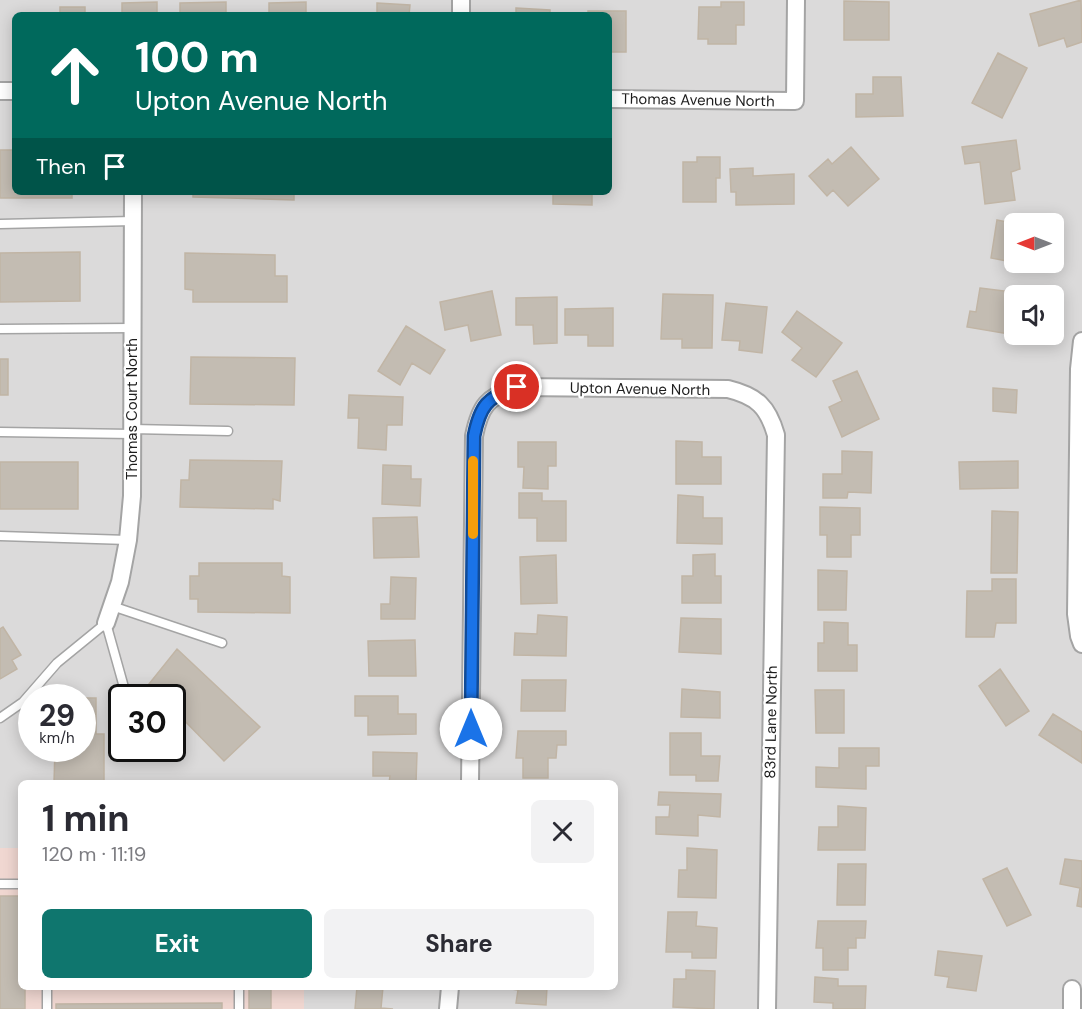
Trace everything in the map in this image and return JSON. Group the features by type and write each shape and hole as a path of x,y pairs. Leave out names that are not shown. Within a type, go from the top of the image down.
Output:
{"street":[{"name":"Thomas Avenue North","path":"612,99 795,101 795,0"},
{"name":"Thomas Court North","path":"106,623 120,582 128,540 132,496 133,195"},
{"path":"1082,341 1079,369 1076,614 1082,644"},
{"name":"Upton Avenue North","path":"470,780 474,436 477,418 486,402 500,393 517,387 728,389 745,393 759,402 770,417 776,435"},
{"name":"83rd Lane North","path":"767,1009 776,435"},
{"path":"1072,989 1072,1009"},
{"path":"448,1009 450,990"}],"lane":[{"path":"0,225 133,221"},
{"path":"0,329 132,328"},
{"path":"0,432 228,431"},
{"path":"0,536 128,540"},
{"path":"112,606 222,643"},
{"path":"0,718 23,702 57,663 106,623 123,684"},
{"path":"0,884 18,884"},
{"path":"47,990 47,1009"},
{"path":"239,990 239,1009"}],"shaded area":[{"path":"0,0 1082,0 1082,1009 304,1009 304,990 618,990 618,780 18,780 18,848 0,848"},
{"path":"0,848 18,848 18,990 304,990 304,1009 0,1009"}],"building":[{"path":"1081,0 1082,42 1067,47 1064,38 1039,46 1030,14"},
{"path":"844,1 889,2 889,40 844,40"},
{"path":"157,2 157,12 122,12 122,3"},
{"path":"226,2 226,12 180,12 180,3"},
{"path":"306,2 306,12 269,12 269,3"},
{"path":"721,2 744,2 744,25 736,25 736,44 708,44 708,39 698,39 699,7 721,7"},
{"path":"377,3 410,5 409,12 377,12"},
{"path":"60,7 85,7 85,12 60,12"},
{"path":"516,8 550,10 550,12 516,12"},
{"path":"626,11 626,52 612,52 612,12 588,12"},
{"path":"998,53 1027,68 1002,118 972,103"},
{"path":"873,77 901,77 903,116 856,117 856,94 873,94"},
{"path":"1016,140 1020,169 1011,172 1015,200 985,204 980,162 965,164 962,147"},
{"path":"851,147 879,179 848,206 833,190 827,196 809,176 828,159 832,164"},
{"path":"0,150 12,150 12,195 72,195 72,198 0,198"},
{"path":"697,157 720,157 720,178 716,178 716,202 683,202 683,162 697,162"},
{"path":"753,168 753,176 794,174 794,204 736,205 736,192 731,192 730,169"},
{"path":"193,195 294,195 294,200 193,197"},
{"path":"553,195 592,195 592,205 553,204"},
{"path":"997,220 1004,221 1004,260 991,258"},
{"path":"80,252 80,301 0,302 0,253"},
{"path":"185,253 275,255 275,276 287,276 287,302 193,302 193,290 185,289"},
{"path":"980,288 1004,291 1004,333 967,327 970,311 976,312"},
{"path":"492,291 501,335 471,341 468,325 445,330 440,302"},
{"path":"663,294 713,295 712,348 682,348 682,339 661,339"},
{"path":"557,297 557,343 534,344 533,325 516,325 516,298"},
{"path":"726,303 767,307 762,353 739,350 740,341 722,340"},
{"path":"613,308 613,346 588,346 588,335 565,335 565,309"},
{"path":"797,311 842,343 816,377 792,360 802,348 782,332"},
{"path":"406,326 445,350 430,374 412,363 400,385 378,371"},
{"path":"191,357 295,358 294,405 190,404"},
{"path":"0,359 8,359 8,395 0,395"},
{"path":"857,371 879,419 842,437 829,407 842,401 833,381"},
{"path":"993,388 1017,390 1016,413 993,411"},
{"path":"349,395 403,397 402,425 387,425 386,450 358,448 359,418 348,418"},
{"path":"676,441 702,442 702,457 721,457 721,484 676,484"},
{"path":"518,442 556,442 556,466 548,466 548,489 523,488 524,467 518,467"},
{"path":"842,451 872,452 871,493 848,492 847,498 823,498 823,474 842,474"},
{"path":"190,460 282,461 280,501 273,499 273,509 180,507 181,480 189,480"},
{"path":"1018,461 1018,488 960,489 959,462"},
{"path":"0,462 78,462 78,509 0,509"},
{"path":"383,465 411,466 411,479 421,479 420,506 382,504"},
{"path":"519,493 542,493 542,501 566,501 566,541 537,541 537,518 519,518"},
{"path":"678,495 703,497 703,518 722,518 722,544 677,543"},
{"path":"820,507 860,508 860,535 851,535 851,557 827,557 827,535 820,535"},
{"path":"992,511 1018,512 1017,573 991,573"},
{"path":"417,517 419,557 374,558 373,518"},
{"path":"715,554 715,576 721,576 721,603 682,603 682,576 693,576 693,555"},
{"path":"556,555 557,603 521,604 520,557"},
{"path":"199,563 282,563 282,576 290,577 290,613 198,612 198,599 190,599 190,576 199,576"},
{"path":"818,570 847,571 846,610 818,610"},
{"path":"391,577 416,578 415,619 381,619 381,604 390,604"},
{"path":"992,579 1016,579 1016,623 996,623 994,637 966,637 967,591 992,591"},
{"path":"538,615 567,617 566,656 514,655 515,633 537,634"},
{"path":"681,618 721,619 721,654 679,652"},
{"path":"824,622 848,623 848,645 857,645 857,671 818,671 818,643 824,643"},
{"path":"3,627 21,655 12,660 17,669 0,679 0,629"},
{"path":"415,640 416,676 369,676 368,641"},
{"path":"177,649 260,727 224,761 186,722 186,684 149,684"},
{"path":"1000,669 1029,711 1006,726 979,686"},
{"path":"522,680 566,680 565,711 521,711"},
{"path":"682,689 720,692 720,718 681,717"},
{"path":"815,690 844,690 844,733 816,733"},
{"path":"355,696 398,696 398,714 416,714 416,734 368,735 368,716 355,716"},
{"path":"1053,714 1082,732 1082,763 1039,735"},
{"path":"518,731 566,731 566,745 557,745 556,758 548,758 548,778 523,778 523,758 516,758"},
{"path":"670,733 701,733 701,756 720,756 718,781 696,781 696,775 670,775"},
{"path":"96,734 104,734 104,780 54,780 55,762 96,762"},
{"path":"839,748 879,748 879,766 866,766 866,789 816,787 816,767 839,768"},
{"path":"373,752 417,753 416,780 389,780 390,776 373,776"},
{"path":"659,792 721,794 720,817 698,815 698,836 656,834 656,817 669,817 670,805 658,805"},
{"path":"838,806 866,808 865,850 818,850 819,827 838,827"},
{"path":"687,848 717,850 716,898 678,897 679,870 687,870"},
{"path":"1065,859 1082,861 1082,907 1077,906 1080,888 1060,884"},
{"path":"838,864 866,864 865,905 837,905"},
{"path":"1007,868 1031,915 1007,926 983,879"},
{"path":"0,896 18,896 18,990 25,990 25,1009 0,1009"},
{"path":"668,912 697,912 696,926 717,928 716,958 692,958 692,952 666,952"},
{"path":"818,921 866,921 865,938 856,938 856,948 848,948 848,970 823,970 823,948 816,948"},
{"path":"938,951 982,956 976,991 947,987 949,977 935,975"},
{"path":"686,970 715,971 714,1009 673,1007 674,979 686,979"},
{"path":"815,977 838,979 838,986 866,986 865,1009 833,1009 833,1003 814,1002"},
{"path":"249,990 271,990 271,1009 249,1009"},
{"path":"357,990 383,990 381,1008 393,1009 355,1009"},
{"path":"518,990 547,990 546,1005 516,1003"},
{"path":"222,1003 222,1009 56,1009 56,1004"}],"slow traffic":[{"path":"473,461 473,534"}],"route":[{"path":"471,729 474,436 477,418 486,402 500,393 517,387"}]}
